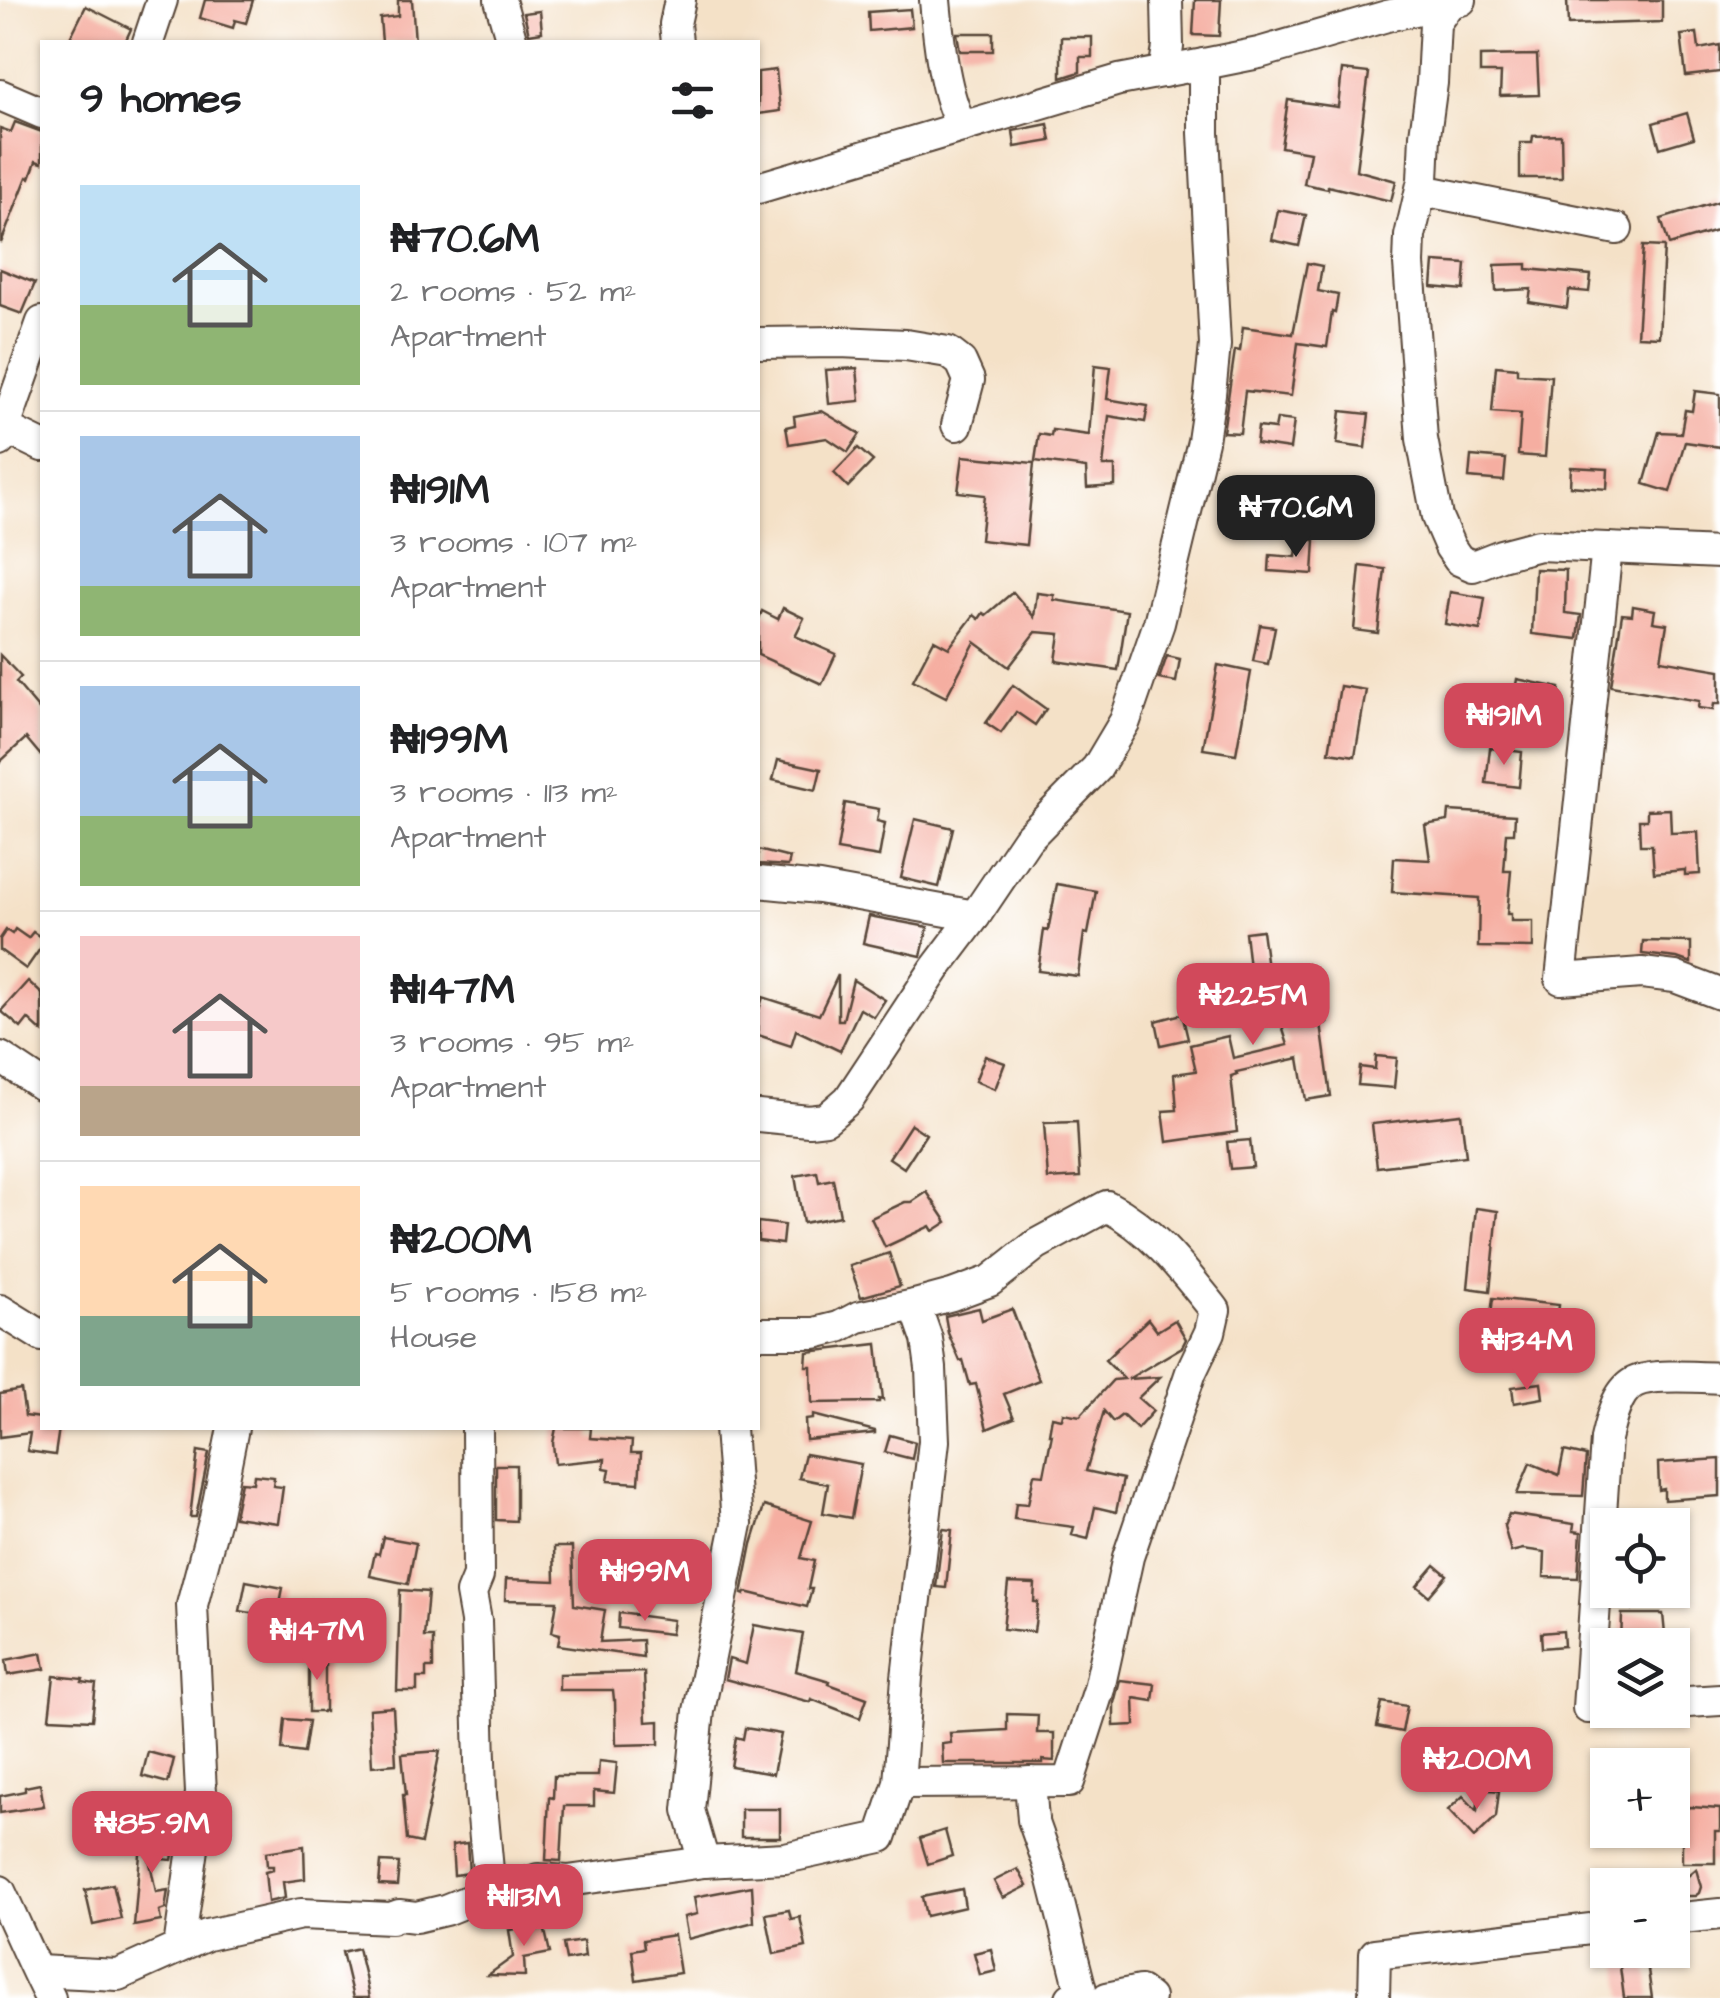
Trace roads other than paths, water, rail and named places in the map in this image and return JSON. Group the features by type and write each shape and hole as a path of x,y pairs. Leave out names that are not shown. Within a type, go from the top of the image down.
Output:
{"street":[{"path":"500,0 511,40"},
{"path":"677,40 675,24 680,0"},
{"path":"935,0 939,45 956,116 963,127"},
{"path":"1164,72 1168,0"},
{"path":"148,40 152,4"},
{"path":"760,187 1120,80 1260,53 1352,13 1442,9 1426,135 1427,190 1410,236 1409,264 1422,439 1437,516 1450,546 1460,560 1474,566 1539,544 1720,554"},
{"path":"760,1116 826,1119 849,1098 934,969 1027,839 1106,757 1126,721 1159,623 1203,441 1215,345 1204,64"},
{"path":"0,95 40,111"},
{"path":"1427,190 1617,229"},
{"path":"40,328 2,434 40,445"},
{"path":"760,342 906,345 948,352 961,362 969,380 957,425"},
{"path":"1607,548 1562,978 1642,972 1675,977 1720,994"},
{"path":"760,882 819,888 975,916"},
{"path":"0,1058 40,1084"},
{"path":"760,1333 815,1333 858,1316 952,1295 990,1281 1037,1244 1108,1206 1144,1228 1215,1310 1128,1558 1099,1689 1069,1782 899,1783"},
{"path":"0,1891 44,1984 118,1975 207,1934 302,1914 416,1918 538,1879 568,1882 704,1862 785,1858 881,1837 899,1783 934,1441 927,1339 915,1304"},
{"path":"0,1310 40,1335"},
{"path":"1593,1628 1606,1439 1622,1396 1632,1383 1652,1378 1720,1378"},
{"path":"179,1947 201,1793 192,1605 233,1430"},
{"path":"478,1430 478,1576 471,1593 476,1621 481,1795 490,1892"},
{"path":"704,1862 689,1810 700,1711 737,1524 730,1430"},
{"path":"1590,1678 1590,1708"},
{"path":"1690,1702 1720,1700"},
{"path":"1030,1782 1033,1820 1086,1997 1140,1990 1149,1998"},
{"path":"1690,1917 1720,1914"},
{"path":"1374,1998 1375,1954 1590,1929"}]}
